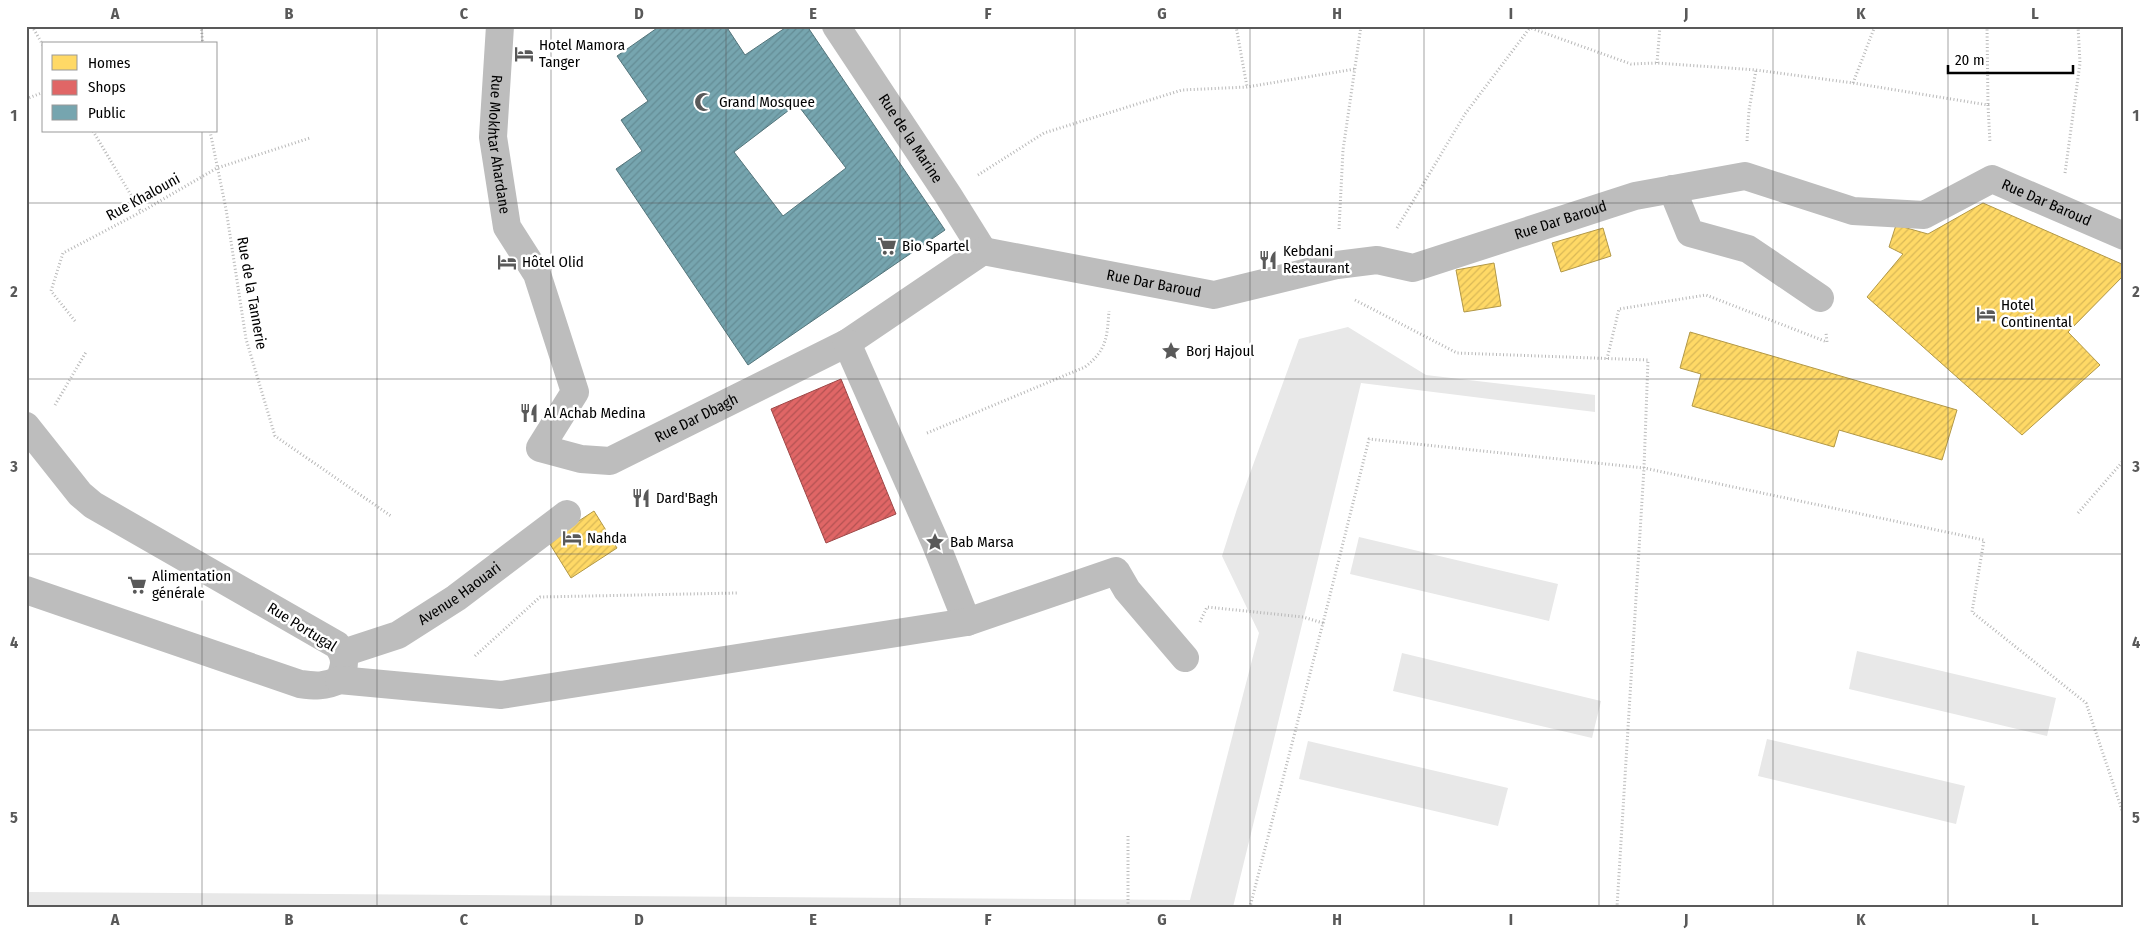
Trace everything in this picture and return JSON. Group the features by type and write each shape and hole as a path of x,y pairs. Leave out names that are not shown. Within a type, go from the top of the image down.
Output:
{"street":[{"name":"Rue Mokhtar Ahardane","path":"500,26 492,136 507,227 537,274 575,392 540,448"},
{"name":"Rue de la Marine","path":"836,26 948,195 982,251"},
{"name":"Rue Dar Baroud","path":"982,251 1214,295 1338,264 1377,260 1413,268 1636,196 1745,176 1854,211 1924,215 1992,179 2124,236"},
{"path":"1672,190 1690,233 1748,249 1820,298"},
{"name":"Rue Dar Dbagh","path":"540,448 581,459 610,461 847,343 982,251"},
{"path":"847,343 967,622"},
{"name":"Rue Portugal","path":"30,431 80,494 93,505 337,645 343,653 345,663 338,680"},
{"name":"Avenue Haouari","path":"343,653 398,635 456,598 567,514"},
{"path":"26,590 300,684 324,686 338,680 501,695 967,622 1116,571 1127,590 1184,658"}],"path":[{"path":"32,26 42,44"},
{"path":"201,26 203,42"},
{"path":"1236,26 1247,87"},
{"path":"1338,264 1343,150 1361,26"},
{"path":"1525,26 1631,64 1657,63 1756,70 1988,104"},
{"path":"1657,63 1660,26"},
{"path":"1853,83 1875,26"},
{"path":"1987,26 1988,104 1992,179"},
{"path":"2060,208 2080,62 2078,26"},
{"path":"1377,260 1465,114 1529,29"},
{"path":"948,195 1044,133 1182,90 1247,87 1354,69"},
{"path":"1749,110 1756,70"},
{"path":"26,99 42,93"},
{"path":"94,132 141,212"},
{"name":"Rue de la Tannerie","path":"210,132 226,209 246,339 275,436 391,516"},
{"name":"Rue Khalouni","path":"75,321 51,291 63,253 141,212 217,168 310,138"},
{"path":"893,448 1085,367 1096,358 1108,336 1110,292 1108,275"},
{"path":"1607,359 1619,309 1706,295 1827,342 1820,298"},
{"path":"1351,298 1457,353 1648,360 1644,468 1617,907"},
{"path":"30,431 46,420 86,352"},
{"path":"1250,907 1369,439 1644,468 1984,540 1972,612 2086,704 2124,816"},
{"path":"2078,513 2124,460"},
{"path":"439,688 540,597 737,593"},
{"path":"1184,658 1207,606 1303,617 1323,623"},
{"path":"1128,835 1128,907"}],"shaded area":[{"path":"1348,327 1426,375 1595,395 1595,412 1361,383 1233,907 26,907 26,892 1190,900 1259,633 1222,556 1237,509 1299,339"},
{"path":"1359,537 1558,584 1549,621 1350,574"},
{"path":"1857,651 2056,698 2047,736 1849,689"},
{"path":"1402,653 1601,701 1592,738 1393,691"},
{"path":"1767,739 1965,786 1956,824 1758,776"},
{"path":"1308,741 1508,788 1498,826 1299,779"}],"building: Homes":[{"name":"Hotel Continental","path":"1983,203 2124,265 2124,275 2068,332 2100,365 2022,435 1867,297 1903,254 1889,247 1896,225 1928,234"},
{"path":"1603,228 1611,256 1561,272 1552,243"},
{"path":"1494,263 1501,306 1464,312 1456,270"},
{"path":"1690,332 1957,410 1942,460 1839,430 1834,447 1692,406 1701,374 1680,368"},
{"path":"594,511 617,548 571,578 548,541"}],"building: Shops":[{"path":"841,379 896,514 826,543 771,409"}],"building: Public":[{"path":"660,26 726,26 745,55 788,26 807,26 945,230 748,365 616,169 642,151 621,120 648,101 617,56","holes":["797,104 846,168 783,216 734,152"]}],"place":[{"name":"Hotel Mamora Tanger","path":"524,54"},
{"name":"Grand Mosquee","path":"704,102"},
{"name":"Bio Spartel","path":"887,246"},
{"name":"Kebdani Restaurant","path":"1268,260"},
{"name":"Hôtel Olid","path":"507,262"},
{"name":"Hotel Continental","path":"1986,314"},
{"name":"Borj Hajoul","path":"1171,351"},
{"name":"Al Achab Medina","path":"529,413"},
{"name":"Dard'Bagh","path":"641,498"},
{"name":"Nahda","path":"572,538"},
{"name":"Bab Marsa","path":"935,542"},
{"name":"Alimentation générale","path":"137,585"}]}
